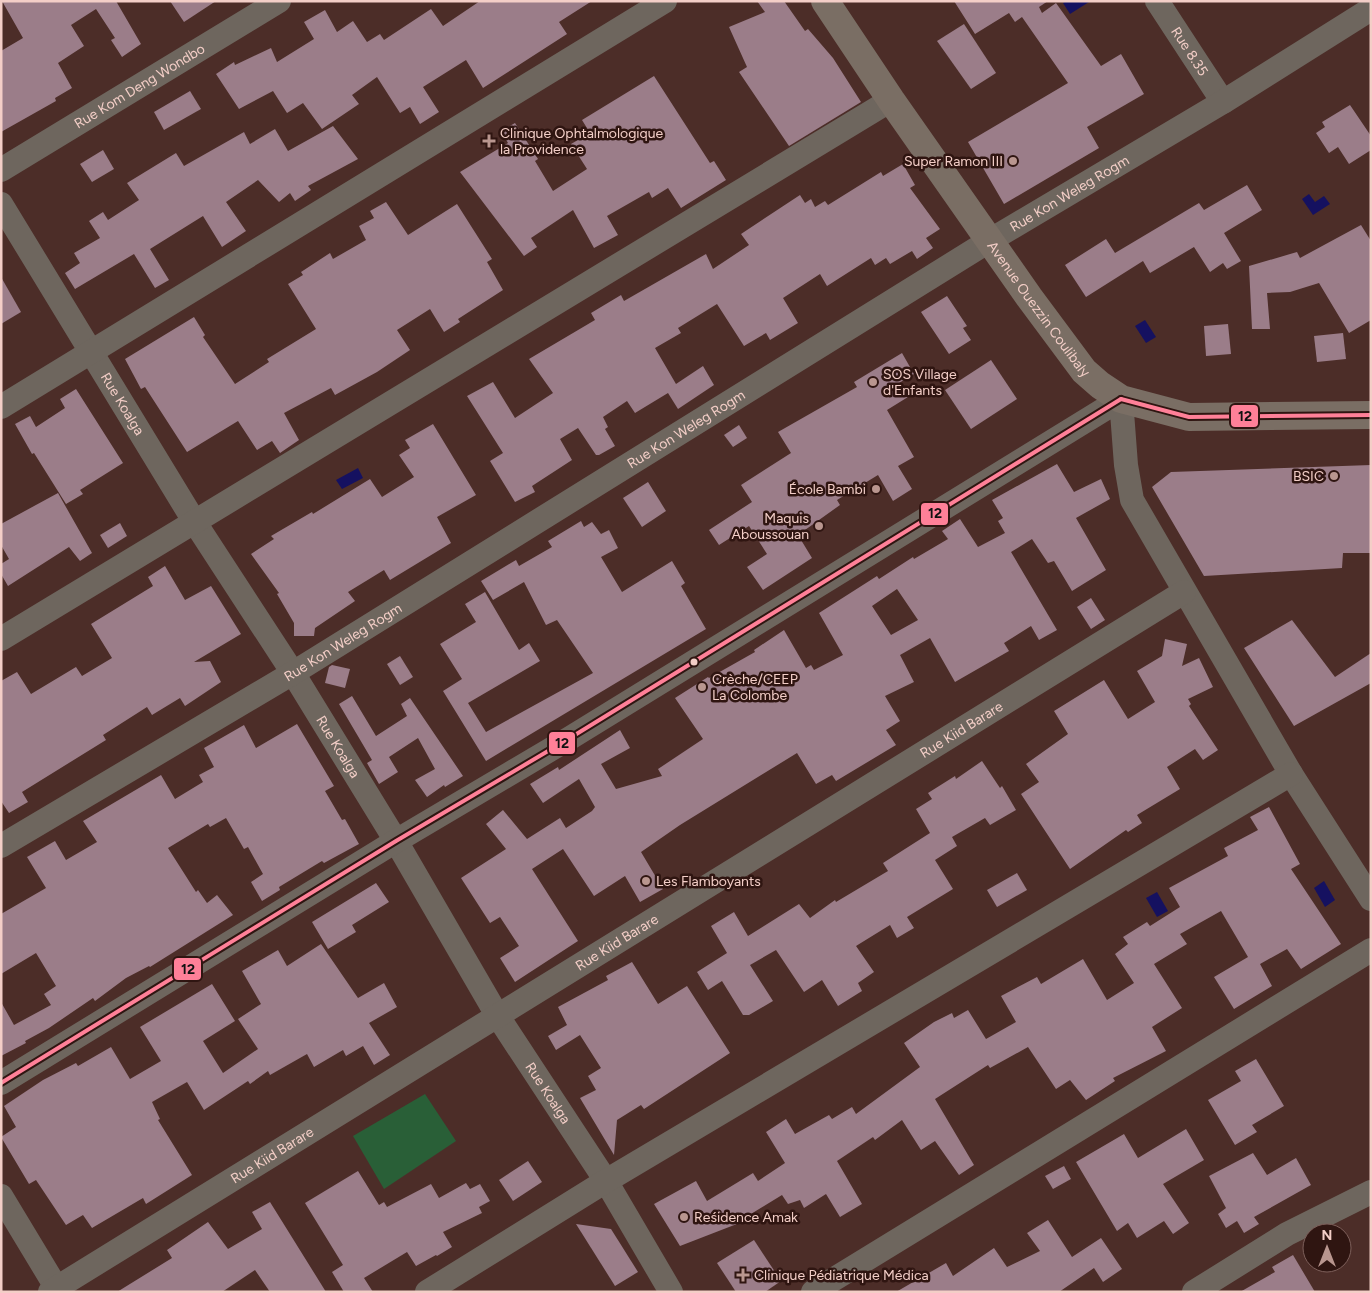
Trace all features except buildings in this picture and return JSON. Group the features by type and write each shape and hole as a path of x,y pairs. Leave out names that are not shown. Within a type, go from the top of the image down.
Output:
{"main road":[{"name":"Avenue Ouezzin Coulibaly","path":"825,1 989,241 1084,371 1100,385 1121,399 1189,417 1371,415"}],"street":[{"name":"Rue Kom Deng Wondbo","path":"1,170 279,1"},
{"path":"1,407 665,1"},
{"name":"Rue 8.35","path":"1157,1 1223,102"},
{"name":"Rue Kon Weleg Rogm","path":"1,846 293,673 989,241 1223,102 1371,9"},
{"path":"1,639 891,100"},
{"name":"Rue Koalga","path":"1,204 194,521 293,673 396,841 497,1015 606,1181 671,1292"},
{"path":"1,1083 396,841 570,738 1121,399 1126,465 1132,500 1291,774 1371,899"},
{"name":"Rue Kiid Barare","path":"55,1290 1184,592"},
{"path":"427,1292 606,1181 1291,774"},
{"path":"813,1292 1371,950"},
{"path":"1194,1292 1287,1234 1371,1192"},
{"path":"1,1196 55,1290"}],"green space":[{"path":"425,1094 456,1141 384,1189 353,1136"}],"shaded area":[{"path":"1066,1 1089,2 1070,14 1063,3"},
{"path":"1309,194 1315,202 1324,196 1330,204 1313,215 1302,199"},
{"path":"1145,320 1156,337 1146,343 1135,326"},
{"path":"358,468 363,478 342,489 336,480"},
{"path":"1324,881 1335,900 1325,907 1314,888"},
{"path":"1157,892 1168,911 1157,917 1146,898"}],"transit line":[{"name":"12","path":"1121,399 1189,417 1371,415"},
{"name":"12","path":"1,1083 396,841 570,738 1121,399"}],"place":[{"name":"Clinique Ophtalmologique la Providence","path":"489,141"},
{"name":"Super Ramon III","path":"1013,161"},
{"name":"SOS Village d'Enfants","path":"873,382"},
{"name":"BSIC","path":"1334,476"},
{"name":"École Bambi","path":"876,489"},
{"name":"Maquis Aboussouan","path":"819,526"},
{"name":"Crèche/CEEP La Colombe","path":"702,687"},
{"name":"Les Flamboyants","path":"646,881"},
{"name":"Reśidence Amak","path":"684,1217"},
{"name":"Clinique Pédiatrique Médica","path":"743,1275"}]}
